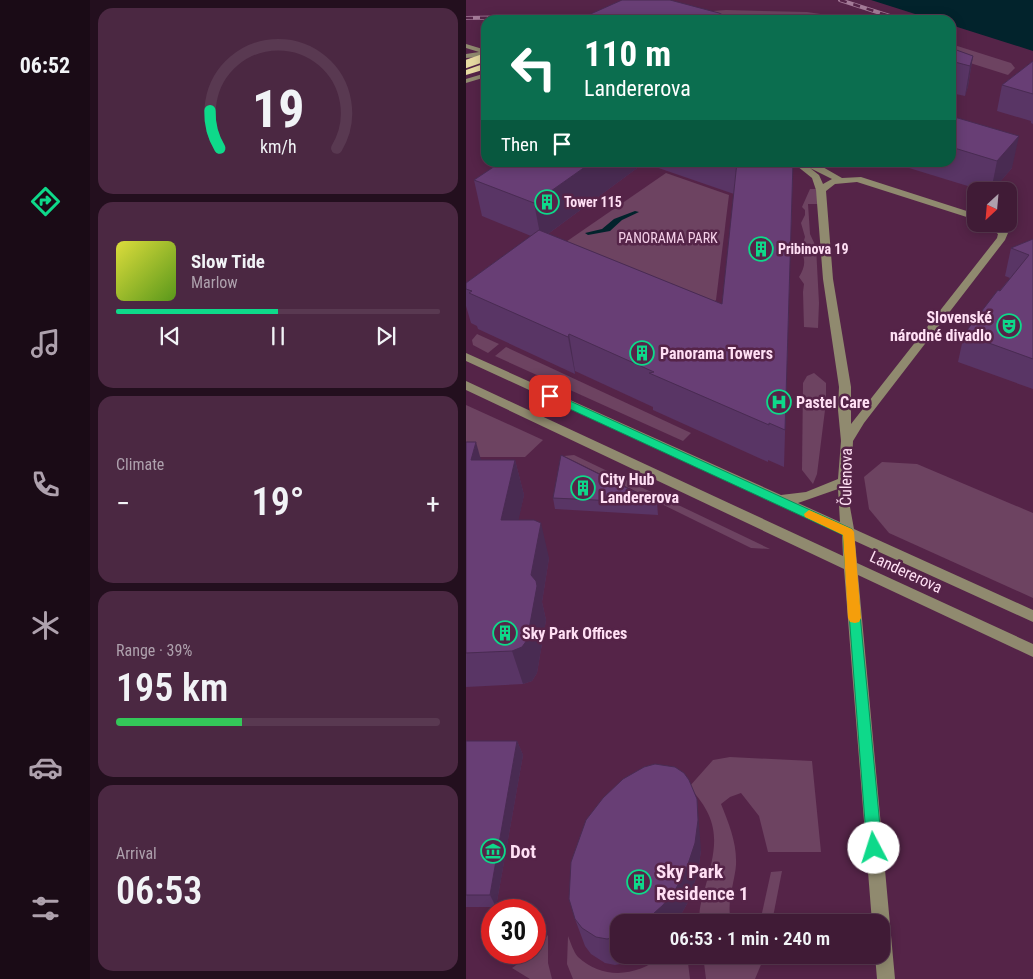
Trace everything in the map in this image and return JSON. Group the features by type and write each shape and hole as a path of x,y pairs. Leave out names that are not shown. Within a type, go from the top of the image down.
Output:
{"main road":[{"path":"467,59 481,55"},
{"path":"466,73 481,68"}],"street":[{"path":"466,46 481,52"},
{"path":"466,81 481,76"},
{"name":"Čulenova","path":"803,167 816,176 821,190 828,279 845,387 844,410 847,441 844,481 880,914"},
{"path":"815,167 839,179"},
{"path":"821,190 829,182 851,178 967,215"},
{"path":"847,441 860,420 1002,238 1002,232"},
{"name":"Landererova","path":"466,357 1033,616"},
{"name":"Landererova","path":"466,385 1033,651"},
{"path":"778,500 797,500 814,496 844,481"},
{"name":"Čulenova","path":"885,964 886,979"}],"green space":[{"path":"726,10 807,12 827,15 669,15"},
{"path":"956,46 1011,63 1015,68 1008,75 956,59"},
{"name":"PANORAMA PARK","path":"666,173 729,195 716,300 708,308 560,246"},
{"path":"810,189 816,189 819,204 808,204 810,234 816,247 819,303 818,328 804,327 804,284 799,277 804,264 801,250 805,237 801,223 805,210 802,207"},
{"path":"477,334 499,344 488,353 473,345 472,340"},
{"path":"506,347 691,433 683,441 495,356"},
{"path":"814,373 826,383 826,402 817,474 813,484 802,470 803,383 807,376"},
{"path":"466,405 543,440 525,457 466,457"},
{"path":"574,455 770,549 751,548 564,456"},
{"path":"882,462 917,464 1033,513 1033,598 889,533 869,509 864,477"},
{"path":"730,757 812,761 821,852 768,852 759,816 741,793 730,797 721,804 732,834 736,857 730,914 700,914 712,859 714,835 712,823 707,812 689,787 713,760"},
{"path":"782,871 774,914 762,914 771,872"},
{"path":"548,935 548,963 552,979 530,979 512,968 518,964 546,964 546,937"},
{"path":"568,936 573,950 578,957 598,969 619,973 631,972 651,964 688,964 690,979 573,979 567,964"},
{"path":"704,964 761,964 755,979 706,979"}],"water":[{"path":"871,0 1033,0 1033,51 956,27 956,15 918,15"},
{"path":"635,211 639,212 622,220 610,231 588,235 585,233 602,229 614,219"}],"building":[{"path":"622,0 670,0 723,15 588,15"},
{"path":"956,50 973,56 970,66 956,62"},
{"path":"1033,61 1033,94 1002,85"},
{"path":"956,117 1019,136 997,161 956,149"},
{"path":"494,167 585,167 534,203 474,180"},
{"path":"736,167 793,167 785,430 769,423 769,425 649,373 654,372 569,334 568,337 469,293 472,291 466,289 466,283 539,230 722,304"},
{"path":"1033,239 1033,359 964,334 998,290 1000,291 1029,255 1011,248"},
{"path":"466,442 476,442 471,460 515,460 501,520 534,520 541,523 531,575 536,581 537,586 527,640 522,647 512,651 466,653"},
{"path":"561,455 657,503 553,498"},
{"path":"466,741 517,741 490,895 466,895"},
{"name":"Sky Park Residence 1","path":"655,764 675,767 684,773 689,780 697,799 698,820 695,843 685,873 663,905 653,914 610,914 610,938 596,937 582,928 575,919 569,899 571,862 586,820 603,798 623,779 644,767"}],"tunnel":[{"path":"470,58 481,62"}],"railway":[{"path":"840,0 886,15"},
{"path":"466,18 481,18"}],"slow traffic":[{"path":"809,514 848,532 855,618"}],"place":[{"name":"Tower 115","path":"547,202"},
{"name":"Pribinova 19","path":"761,249"},
{"name":"Slovenské národné divadlo","path":"1009,326"},
{"name":"Panorama Towers","path":"642,353"},
{"name":"Pastel Care","path":"779,402"},
{"name":"City Hub Landererova","path":"583,488"},
{"name":"Sky Park Offices","path":"505,633"},
{"name":"Dot","path":"493,851"},
{"name":"Sky Park Residence 1","path":"639,882"}],"route":[{"path":"550,396 848,532 874,848"}]}
